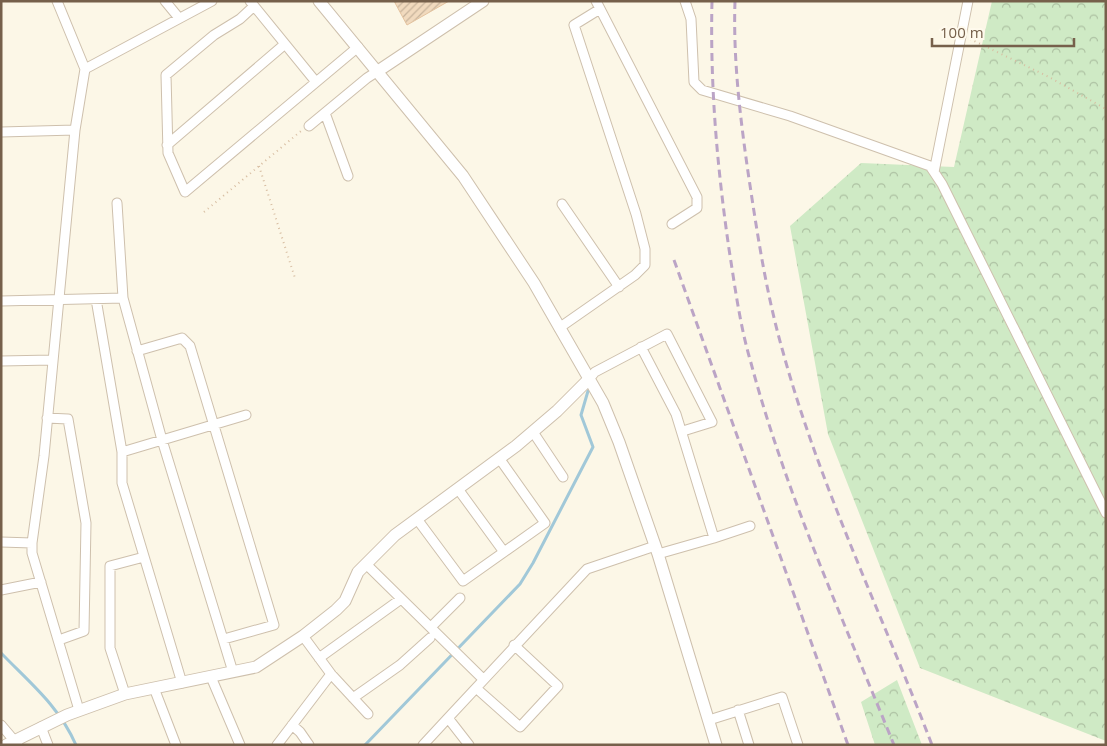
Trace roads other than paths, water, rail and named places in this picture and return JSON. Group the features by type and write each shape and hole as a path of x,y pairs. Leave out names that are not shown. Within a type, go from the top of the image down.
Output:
{"street":[{"path":"57,1 85,70 74,130 48,418 36,526 32,542 41,582 59,640 70,686 79,710"},
{"path":"165,1 179,18"},
{"path":"85,70 212,1"},
{"path":"319,1 463,176 528,274 603,404 619,442 656,550 716,745"},
{"path":"309,126 378,71 483,1"},
{"path":"685,1 691,19 694,82 702,90 831,130 930,166 1106,513"},
{"path":"934,172 968,1"},
{"path":"316,82 252,4 240,19 214,35 166,76 168,153 185,192 358,47"},
{"path":"559,328 619,286 645,265 645,249 636,214 574,25 598,4 697,197 697,208 672,224"},
{"path":"168,145 285,44"},
{"path":"325,112 348,176"},
{"path":"1,132 74,130"},
{"path":"117,204 124,298 137,351 162,440 233,672"},
{"path":"562,204 619,286"},
{"path":"96,298 122,452 122,483 182,683"},
{"path":"1,301 124,298"},
{"path":"1,725 13,744 41,727 79,710 125,694 256,667 303,636 344,601 358,572 396,535 533,432 595,372 667,334 712,422 683,431"},
{"path":"137,351 182,338 190,346 214,424 274,625 224,639"},
{"path":"642,347 683,431 714,538"},
{"path":"1,361 52,360"},
{"path":"122,452 246,415"},
{"path":"48,418 68,419 86,523 84,631 59,640"},
{"path":"533,432 564,477"},
{"path":"416,519 463,581 545,523 499,458"},
{"path":"458,489 504,552"},
{"path":"423,745 514,645 587,569 656,550 714,538 750,526"},
{"path":"1,542 32,542"},
{"path":"125,694 110,648 110,566 144,557"},
{"path":"366,564 401,599 432,626 483,679"},
{"path":"1,590 41,582"},
{"path":"432,626 460,598"},
{"path":"319,658 401,599"},
{"path":"303,636 331,674 368,714"},
{"path":"354,698 400,665 430,638"},
{"path":"476,688 520,726 558,686 514,645"},
{"path":"278,745 331,674"},
{"path":"211,677 240,745"},
{"path":"154,688 176,745"},
{"path":"708,720 782,697 798,745"},
{"path":"738,710 749,745"},
{"path":"448,718 469,745"},
{"path":"292,725 300,732 309,745"},
{"path":"41,727 48,745"}],"waterway":[{"path":"365,745 520,584 533,563 593,447 581,415 588,391"},
{"path":"1,653 33,685 61,718 76,745"}],"railway":[{"path":"712,1 713,94 721,187 738,306 747,349 765,412 798,508 894,745"},
{"path":"735,1 736,65 742,130 759,240 777,330 798,402 833,501 932,745"},
{"path":"674,260 848,745"}]}
